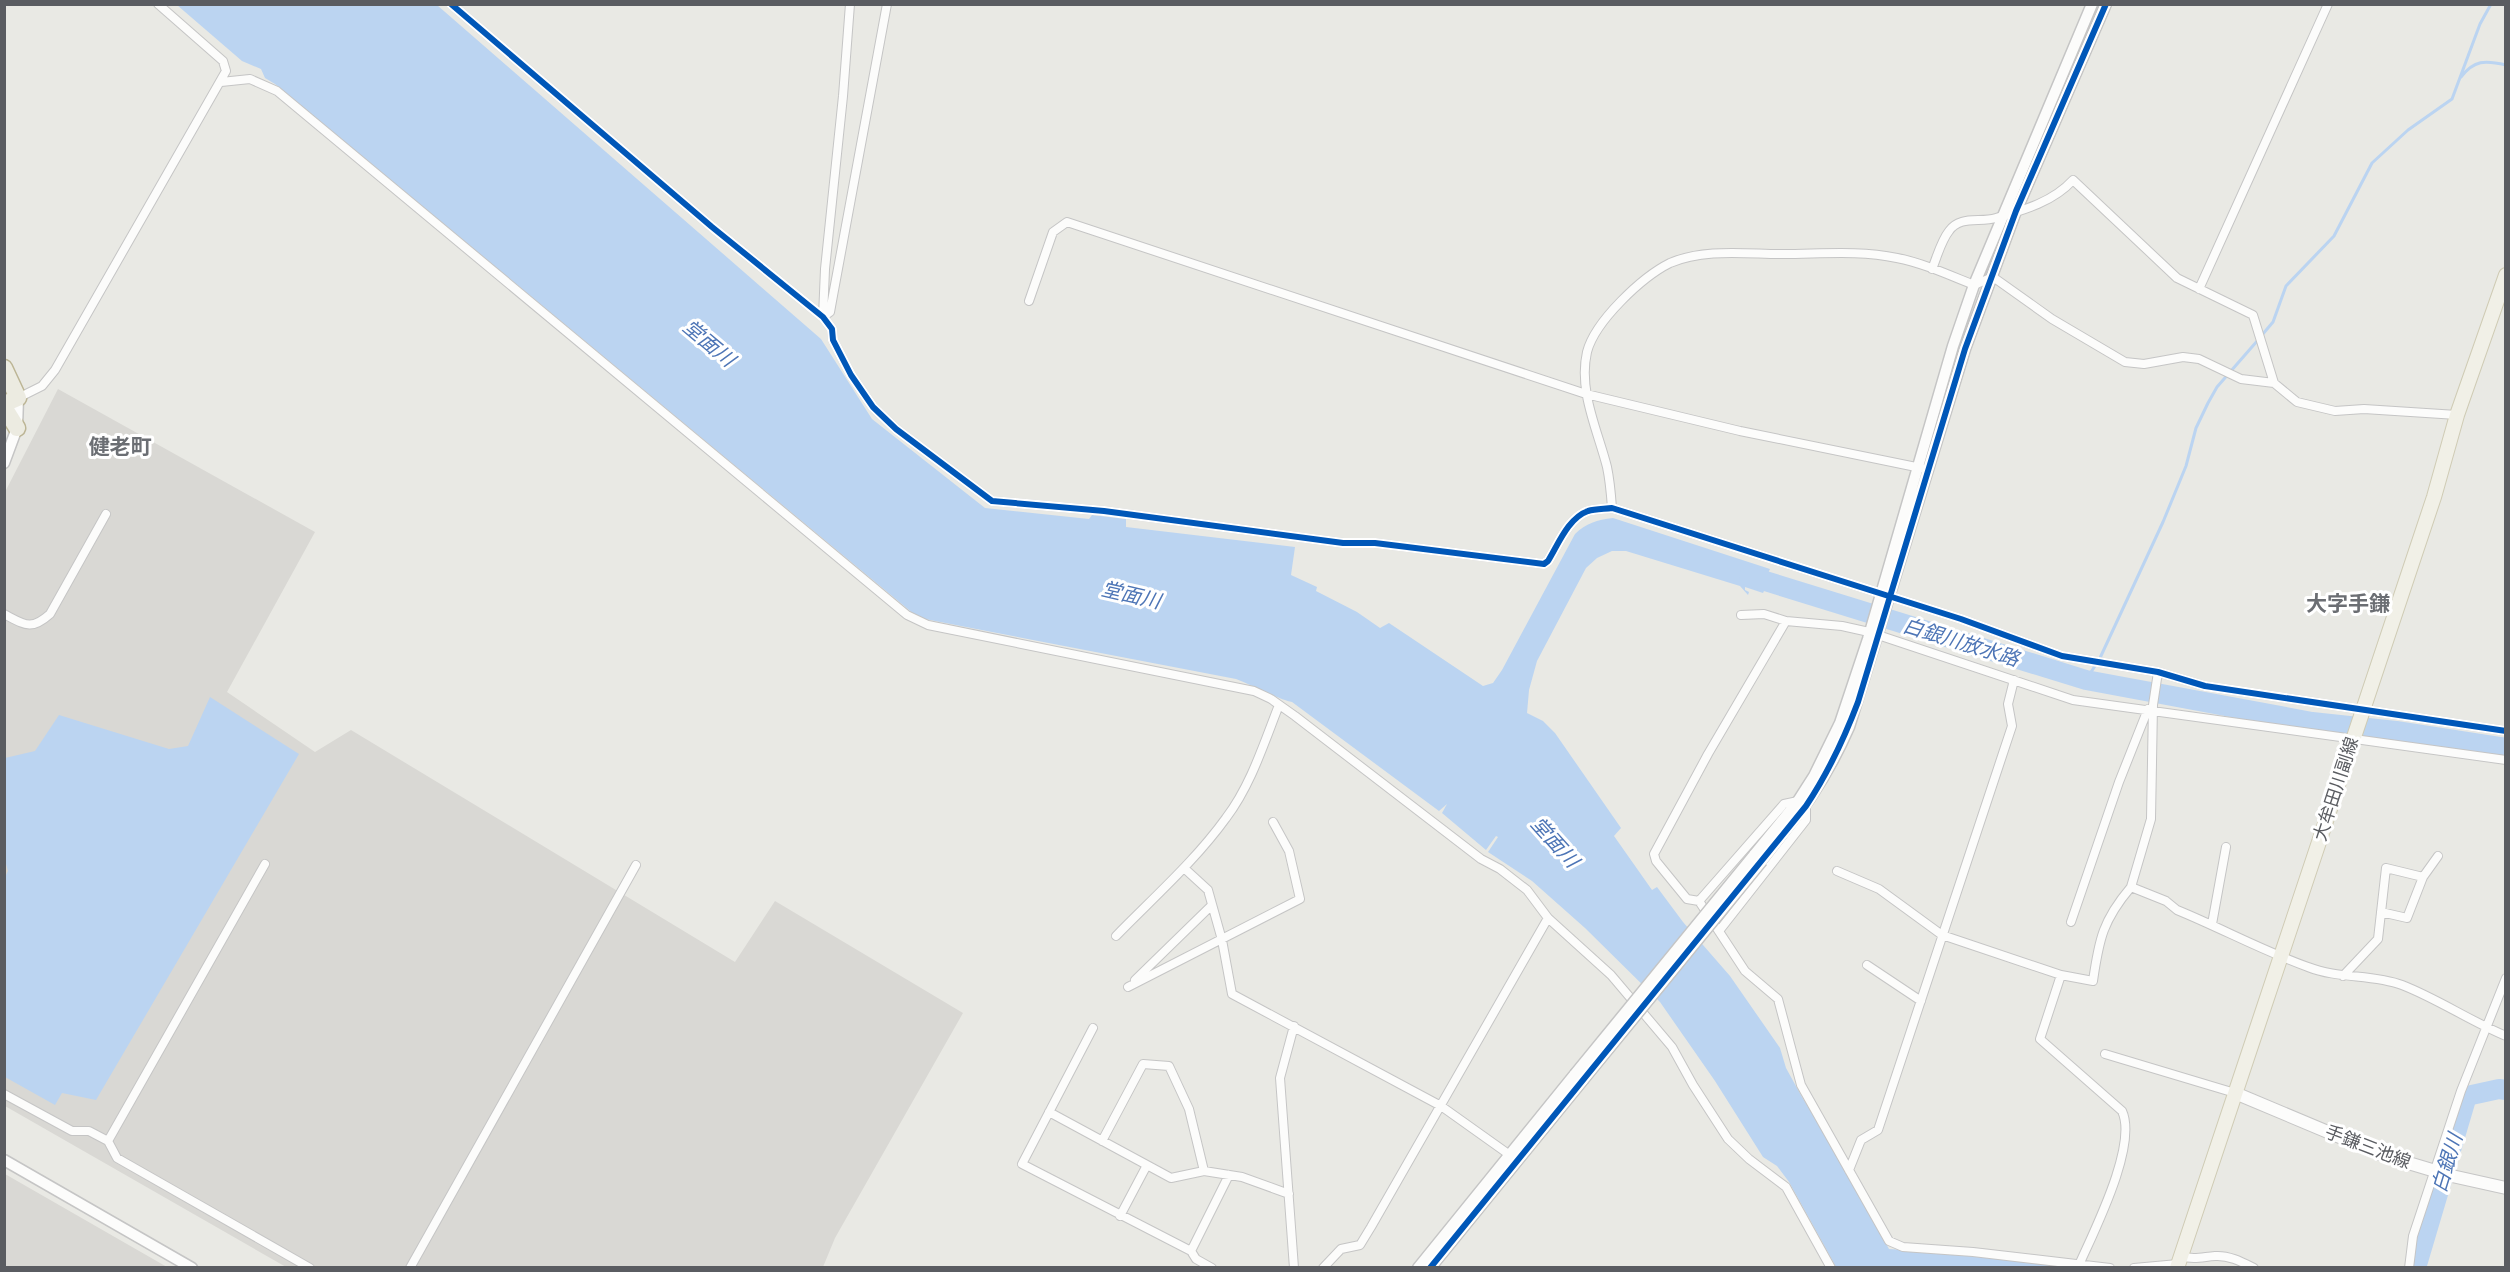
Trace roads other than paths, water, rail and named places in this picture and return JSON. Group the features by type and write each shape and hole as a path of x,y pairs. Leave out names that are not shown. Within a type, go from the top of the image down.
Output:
{"highway":[{"path":"4,368 9,403 17,428"}],"main road":[{"name":"大牟田川副線","path":"2179,1263 2434,497 2457,415 2505,275"},
{"name":"手鎌三池線","path":"2235,1093 2385,1156 2452,1176 2505,1188"}],"street":[{"path":"9,403 42,386 55,370 226,72 223,61 158,4"},
{"path":"451,4 721,234 823,317 832,329 833,340 851,375 873,407 896,429 992,501 1104,511 1343,543 1375,543 1544,564 1579,516 1588,511 1612,508 1961,619 2062,656 2205,686 2505,731"},
{"path":"823,317 825,269 850,4"},
{"path":"823,317 830,312 887,4"},
{"path":"1418,1268 1513,1157 1823,780 1849,727 1974,285 2092,4"},
{"path":"1922,468 2016,211 2106,4"},
{"path":"2199,289 2328,4"},
{"path":"221,82 250,79 277,91 907,615 928,626 1254,691 1280,705 1449,832 1481,859 1500,869 1522,886 1548,918 1611,975 1672,1047 1693,1085 1728,1139 1749,1159 1786,1187 1832,1268"},
{"path":"1932,269 1949,230 1959,222 1993,219 2041,204 2063,191 2073,180 2177,278 2253,315 2274,383"},
{"path":"1029,301 1053,232 1067,222 1586,394 1751,433 1922,468"},
{"path":"1612,508 1607,467 1586,394 1587,351 1595,333 1610,313 1636,288 1671,263 1696,256 1725,253 1844,252 1897,258 1974,285 1993,277"},
{"path":"1993,277 2052,319 2124,362 2144,364 2183,357 2199,359 2241,379 2274,383 2297,402 2335,411 2364,409 2457,415"},
{"path":"4,463 17,428"},
{"path":"4,614 32,626 40,623 50,614 106,514"},
{"path":"1741,615 1764,614 1786,621 1842,626 1874,634 2073,700 2151,708 2505,760"},
{"path":"1786,621 1708,754 1654,854 1656,861 1687,899 1699,901 1745,971 1778,999 1801,1085 1889,1240 1903,1247 1974,1252 2110,1268"},
{"path":"2071,922 2119,782 2151,708 2158,675"},
{"path":"1849,1170 1861,1140 1878,1130 2012,726 2008,704 2014,680"},
{"path":"1116,936 1184,868 1233,807 1245,787 1280,705"},
{"path":"1837,871 1879,889 1942,935 2061,975 2093,981 2099,940 2115,906 2131,887 2151,819 2151,708"},
{"path":"1699,901 1784,804 1802,803"},
{"path":"1719,931 1806,820 1802,803"},
{"path":"1212,905 1128,987 1300,899 1289,851 1273,822"},
{"path":"2212,924 2226,847"},
{"path":"2381,912 2407,918 2423,877 2438,856"},
{"path":"108,1141 265,864"},
{"path":"410,1268 636,865"},
{"path":"1184,868 1208,890 1222,940 1232,994 1441,1106 1513,1157"},
{"path":"2343,976 2378,939 2386,868 2423,877"},
{"path":"2131,887 2166,901 2177,910 2307,967 2343,976 2392,982 2446,1004 2486,1028 2505,1036"},
{"path":"1323,1268 1341,1249 1360,1245 1548,918"},
{"path":"1867,964 1920,1001"},
{"path":"2061,975 2040,1039 2122,1111 2126,1119 2120,1164 2111,1192 2079,1265"},
{"path":"2409,1268 2413,1236 2461,1090 2505,978"},
{"path":"1294,1026 1280,1078 1294,1268"},
{"path":"1093,1028 1023,1164 1191,1251 1196,1259 1212,1268"},
{"path":"2105,1054 2235,1093"},
{"path":"1102,1141 1143,1064 1168,1066 1189,1109 1204,1171"},
{"path":"4,1094 72,1131 89,1131 108,1141 117,1158 310,1268"},
{"path":"1049,1112 1172,1178 1204,1171 1242,1177 1289,1194"},
{"path":"1430,1268 1513,1157"},
{"path":"4,1160 192,1268"},
{"path":"1120,1216 1147,1165"},
{"path":"1191,1251 1229,1175"},
{"path":"2134,1268 2217,1256 2232,1258 2254,1268"}],"water":[{"name":"堂面川","path":"177,5 437,5 821,339 872,419 985,508 1089,519 1092,515 1126,519 1126,527 1295,547 1291,575 1317,587 1316,591 1357,612 1380,628 1389,623 1483,686 1493,683 1502,670 1575,534 1592,523 1613,518 1770,569 1767,575 1774,578 1769,591 1765,589 1763,593 1745,587 1745,590 1749,592 1748,595 1740,586 1626,551 1612,551 1597,558 1586,568 1537,661 1529,690 1527,713 1543,721 1555,733 1621,828 1614,836 1652,890 1657,887 1683,922 1730,976 1780,1048 1786,1068 1889,1249 1968,1254 2072,1267 1836,1267 1789,1182 1777,1166 1763,1157 1715,1081 1660,1002 1585,928 1532,881 1488,852 1498,837 1496,836 1486,850 1442,813 1447,804 1439,811 1292,702 1236,679 925,619 915,615 265,78 261,69 242,61"},
{"path":"210,697 299,754 96,1100 62,1093 55,1105 5,1077 4,879 8,871 4,857 5,758 35,751 59,715 169,749 188,746"}],"waterway":[{"path":"2262,335 2273,322 2286,286 2334,236 2372,163 2408,130 2452,99 2480,24 2491,4"},
{"path":"2461,77 2475,64 2492,62 2506,65"},
{"path":"2086,680 2100,658 2163,522 2186,466 2196,428 2208,403 2217,387 2258,340"},
{"name":"白銀川放水路","path":"1749,576 2086,680 2312,722 2396,731 2506,748"},
{"name":"白銀川","path":"2416,1268 2467,1096 2499,1089 2506,1090"}],"district":[{"name":"健老町","path":"120,447"},
{"name":"大字手鎌","path":"2348,604"}]}
